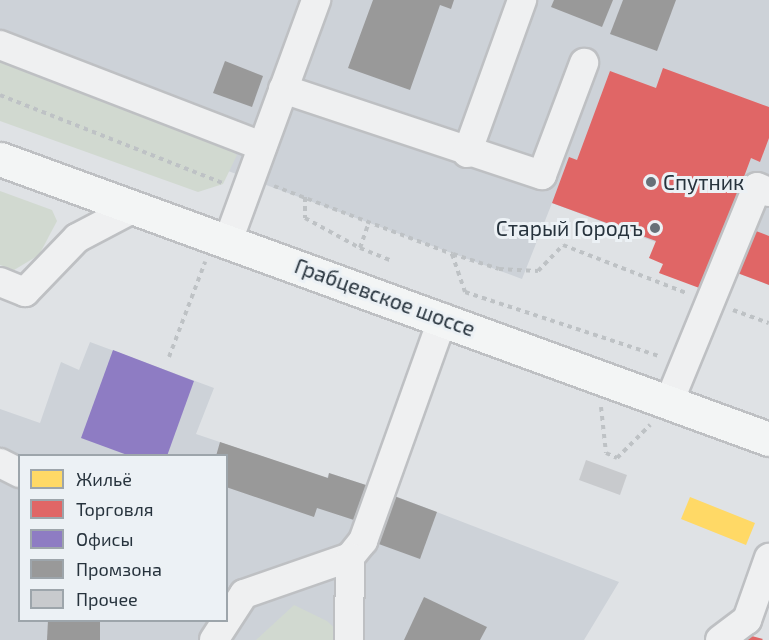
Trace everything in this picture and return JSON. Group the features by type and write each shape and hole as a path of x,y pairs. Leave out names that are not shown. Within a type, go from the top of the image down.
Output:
{"main road":[{"name":"Грабцевское шоссе","path":"0,159 136,207 217,248 443,318 661,412 769,438"}],"street":[{"path":"217,248 250,178 316,0"},
{"path":"467,153 522,0"},
{"path":"0,45 262,146"},
{"path":"283,89 467,153 542,175 584,63"},
{"path":"661,412 684,365 757,187 769,192"},
{"path":"0,282 25,292 77,238 136,207"},
{"path":"228,607 235,590 350,557 363,541 443,318"},
{"path":"0,463 18,472"},
{"path":"349,640 350,557"},
{"path":"720,640 747,620 769,558"},
{"path":"214,640 222,622"}],"path":[{"path":"0,95 231,186 250,178 452,254 500,268 538,271 563,245 769,323"},
{"path":"305,197 305,218 360,248 393,261"},
{"path":"360,248 369,222"},
{"path":"169,357 217,248"},
{"path":"452,254 465,292 684,365"},
{"path":"600,403 606,453 617,458 661,412"}],"shaded area":[{"path":"0,0 769,0 769,285 552,203 522,279 0,87"},
{"path":"0,60 207,137 237,155 223,184 198,192 0,121"},
{"path":"0,191 52,210 57,221 39,255 14,270 0,265"},
{"path":"90,342 214,388 196,434 327,478 329,473 369,486 619,582 584,640 0,640 0,409 40,423 61,362 79,370"},
{"path":"294,605 327,621 339,632 339,640 256,640"}],"building: Жильё":[{"path":"690,497 755,523 746,545 681,519"}],"building: Торговля":[{"name":"Спутник","path":"663,68 769,107 769,138 760,162 751,158 702,289 659,273 663,264 649,258 656,241 552,203 569,157 577,160 610,71 656,88"},
{"path":"748,228 769,236 769,285 732,271"},
{"path":"748,635 763,639 746,640"}],"building: Офисы":[{"path":"113,350 194,381 168,454 125,454 81,438"}],"building: Промзона":[{"path":"373,0 454,0 451,9 440,5 410,90 348,68"},
{"path":"554,0 613,0 602,27 551,7"},
{"path":"623,0 676,0 657,51 610,34"},
{"path":"225,61 263,76 252,107 213,93"},
{"path":"220,442 328,478 329,473 369,486 357,521 317,508 314,517 228,488 228,454 217,454"},
{"path":"394,496 437,512 420,559 376,543"},
{"path":"424,597 487,627 480,640 404,640"},
{"path":"48,622 100,622 100,640 47,640"}],"building: Прочее":[{"path":"586,460 627,475 620,495 579,480"}],"place":[{"name":"Спутник","path":"651,182"},
{"name":"Старый Городъ","path":"655,228"}]}
